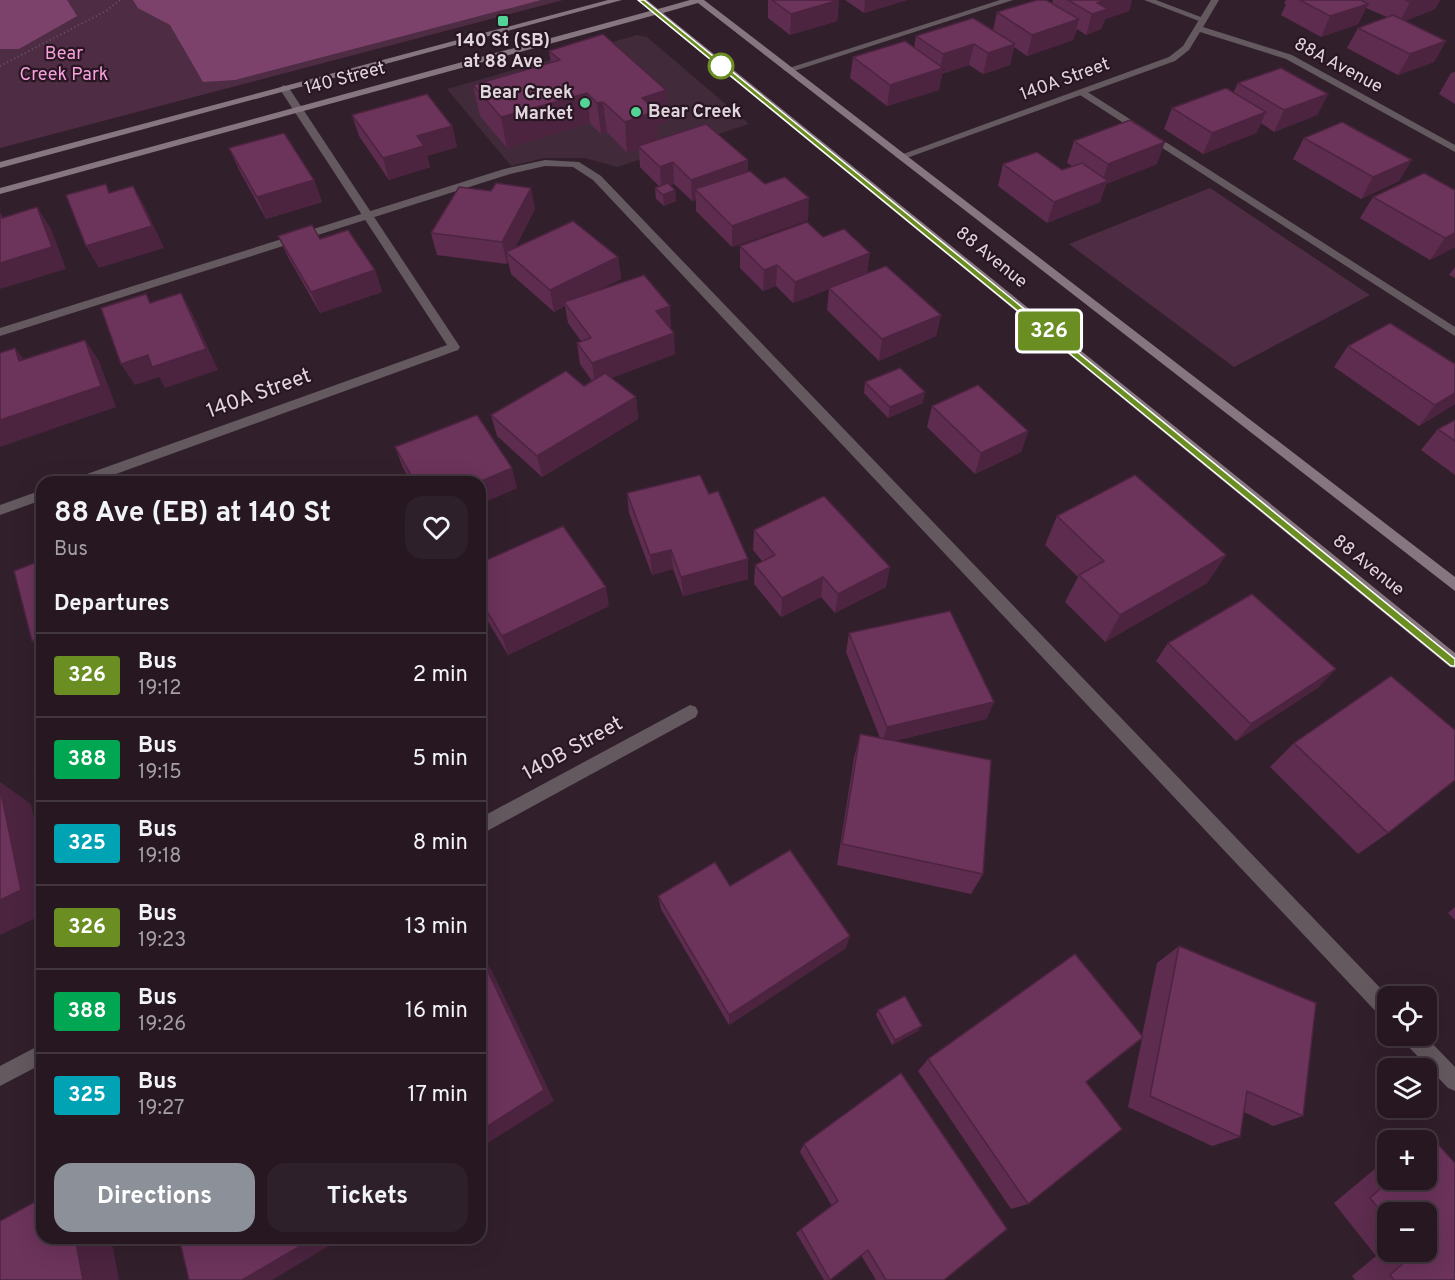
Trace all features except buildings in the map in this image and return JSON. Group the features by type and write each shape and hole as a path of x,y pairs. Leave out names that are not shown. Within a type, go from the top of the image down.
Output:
{"main road":[{"name":"140 Street","path":"0,165 618,0"},
{"name":"88 Avenue","path":"642,0 1455,662"},
{"name":"140 Street","path":"0,191 699,0"},
{"name":"88 Avenue","path":"699,0 1455,585"}],"street":[{"path":"788,70 1009,0"},
{"name":"88A Avenue","path":"1148,0 1201,24 1288,57 1455,149"},
{"name":"140A Street","path":"900,157 1083,93 1172,59 1186,48 1215,0"},
{"path":"284,88 369,216"},
{"path":"1083,93 1455,332"},
{"path":"0,332 508,171 545,163 575,164 597,178 1377,998"},
{"name":"140A Street","path":"95,476 454,347 369,216"},
{"path":"0,510 36,497"},
{"name":"140B Street","path":"486,824 690,712"},
{"path":"1422,1046 1455,1081"},
{"path":"0,1076 36,1057"}],"path":[{"path":"0,66 106,11 120,0"}],"shaded area":[{"path":"0,0 67,0 77,16 19,49 0,49"},
{"path":"133,0 541,0 235,80 203,82 170,25 138,8"},
{"path":"637,35 647,37 749,124 617,167 585,158 544,158 511,166 447,89"}],"green space":[{"name":"Bear Creek Park","path":"0,0 563,0 0,148"},
{"path":"1210,188 1370,295 1234,367 1069,244"}],"bus line":[{"name":"326","path":"642,0 758,97 874,188 1455,662"}],"place":[{"name":"140 St (SB) at 88 Ave","path":"503,21"},
{"name":"Bear Creek Market","path":"585,103"},
{"name":"Bear Creek","path":"636,112"}]}
